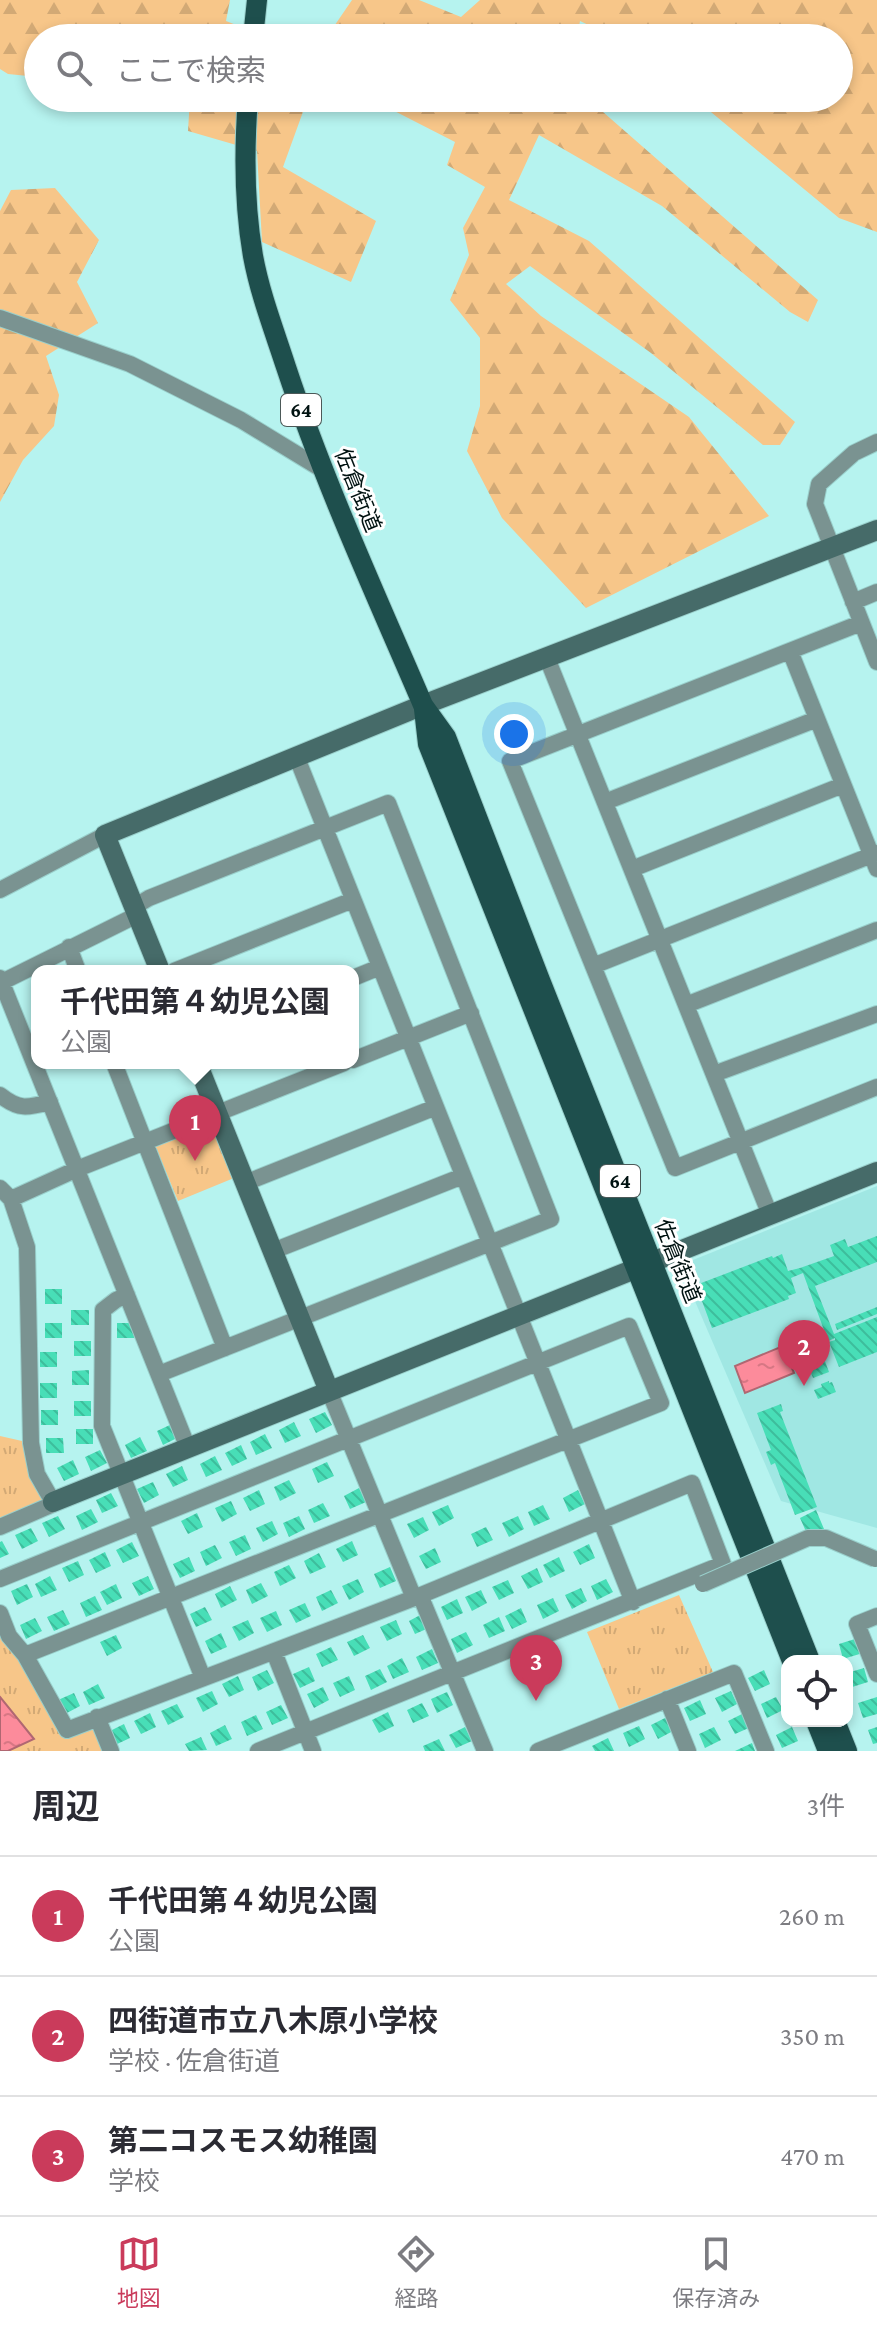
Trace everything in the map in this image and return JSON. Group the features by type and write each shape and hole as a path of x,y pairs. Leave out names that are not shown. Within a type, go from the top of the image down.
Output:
{"main road":[{"path":"254,24 257,0"},
{"name":"佐倉街道","path":"247,112 247,199 253,255 273,329 323,470 423,705 428,744 807,1655"},
{"name":"佐倉街道","path":"644,1265 790,1655"},
{"path":"818,1727 828,1751"},
{"path":"837,1727 847,1751"}],"street":[{"path":"0,318 130,364 241,420 323,470"},
{"path":"877,442 854,453 819,484 815,504 877,662"},
{"path":"0,890 105,835 423,705 877,530"},
{"path":"853,602 877,592"},
{"path":"861,623 510,761 675,1168 877,1087"},
{"path":"593,966 875,859 790,651"},
{"path":"547,658 770,1215"},
{"path":"605,802 817,719"},
{"path":"297,758 633,1602"},
{"path":"632,869 843,785"},
{"path":"32,965 135,911 149,898 388,803 551,1219 159,1374"},
{"path":"105,835 158,965"},
{"path":"189,965 353,900"},
{"path":"686,1005 877,930"},
{"path":"69,947 76,965"},
{"path":"31,965 1,980 31,1055"},
{"path":"359,976 380,967"},
{"path":"359,1058 471,1013"},
{"path":"714,1074 877,1014"},
{"path":"37,1069 188,1448"},
{"path":"116,1069 225,1348"},
{"path":"199,1069 380,1515 485,1751"},
{"path":"53,1502 37,1474 31,1443 27,1247 6,1194 329,1069"},
{"path":"0,1095 14,1106 31,1107 50,1102"},
{"path":"245,1183 436,1107"},
{"path":"0,1527 53,1502 877,1172"},
{"path":"273,1251 463,1176"},
{"path":"127,1295 103,1310 102,1426 203,1678"},
{"path":"0,1579 629,1326 661,1403 25,1655"},
{"path":"0,1613 9,1636 25,1655 67,1730 417,1597 692,1483 723,1564 258,1751"},
{"path":"684,1581 690,1590 808,1538 826,1538 876,1559"},
{"path":"877,1616 857,1624 877,1674"},
{"path":"274,1652 313,1751"},
{"path":"538,1751 734,1673 766,1751"},
{"path":"667,1699 688,1751"},
{"path":"97,1717 111,1751"}],"shaded area":[{"path":"877,1186 877,1528 781,1501 682,1271 688,1262"}],"green space":[{"path":"0,0 230,0 226,21 234,24 24,24 24,76 8,74 0,69"},
{"path":"352,0 419,0 461,17 480,0 877,0 877,232 839,218 711,112 853,112 853,24 586,24 580,21 579,24 336,24"},
{"path":"189,112 303,112 283,167 376,221 351,282 262,242 257,151 188,131"},
{"path":"396,112 603,112 818,300 808,322 790,312 662,206 539,135 509,200 589,241 795,422 780,445 763,445 651,353 530,266 506,284 541,316 689,417 769,516 586,608 502,518 467,451 480,406 480,338 450,300 469,255 463,228 485,187 447,165 455,142"},
{"path":"55,188 99,240 77,282 98,323 46,356 59,395 54,426 23,460 0,502 0,211 11,190"},
{"path":"212,1123 234,1178 178,1201 155,1145"},
{"path":"0,1436 31,1443 51,1505 0,1527"},
{"path":"679,1595 713,1672 619,1709 587,1632"},
{"path":"0,1613 67,1729 97,1717 111,1751 0,1751"}],"water":[{"path":"783,1346 794,1373 745,1393 735,1366"},
{"path":"0,1697 34,1739 8,1751 0,1751"}],"building":[{"path":"877,1236 877,1262 815,1286 834,1334 877,1317 877,1352 839,1367 829,1342 835,1338 828,1341 803,1273 791,1278 796,1293 788,1296 789,1299 712,1328 696,1285 782,1254 788,1271 800,1268 834,1256 830,1245 845,1239 848,1247"},
{"path":"45,1289 62,1289 62,1304 45,1304"},
{"path":"877,1307 877,1314 837,1330 835,1324"},
{"path":"71,1310 89,1310 89,1325 71,1325"},
{"path":"45,1323 62,1323 62,1338 45,1338"},
{"path":"117,1323 134,1323 134,1338 117,1338"},
{"path":"811,1324 829,1372 813,1378 795,1330"},
{"path":"74,1341 91,1341 91,1356 74,1356"},
{"path":"40,1352 57,1352 57,1367 40,1367"},
{"path":"89,1370 89,1385 72,1385 72,1371"},
{"path":"829,1381 836,1392 818,1399 814,1390"},
{"path":"40,1383 57,1383 57,1398 40,1398"},
{"path":"74,1401 91,1401 91,1416 74,1416"},
{"path":"781,1404 783,1411 780,1412 817,1507 795,1515 775,1463 771,1465 766,1452 771,1450 757,1413"},
{"path":"41,1410 58,1410 58,1425 41,1425"},
{"path":"325,1412 332,1425 316,1433 309,1419"},
{"path":"294,1422 301,1436 285,1443 279,1430"},
{"path":"172,1424 179,1437 163,1445 157,1431"},
{"path":"76,1429 93,1429 93,1444 76,1444"},
{"path":"265,1434 272,1448 256,1455 250,1442"},
{"path":"140,1437 147,1451 131,1458 125,1445"},
{"path":"46,1438 63,1438 64,1453 46,1453"},
{"path":"241,1445 247,1459 232,1466 225,1453"},
{"path":"100,1450 107,1463 91,1471 85,1457"},
{"path":"215,1456 222,1470 206,1477 200,1464"},
{"path":"73,1460 79,1474 64,1481 57,1468"},
{"path":"327,1462 334,1476 318,1483 312,1469"},
{"path":"182,1466 188,1480 173,1487 166,1474"},
{"path":"289,1480 296,1493 280,1501 274,1487"},
{"path":"153,1482 159,1495 144,1503 137,1489"},
{"path":"359,1488 366,1502 350,1509 344,1496"},
{"path":"259,1490 265,1504 250,1511 243,1498"},
{"path":"578,1490 585,1504 569,1512 563,1498"},
{"path":"111,1493 118,1506 102,1513 96,1500"},
{"path":"231,1501 237,1514 222,1522 215,1508"},
{"path":"323,1503 330,1516 314,1523 308,1510"},
{"path":"448,1505 454,1518 439,1526 432,1512"},
{"path":"543,1505 550,1519 534,1526 528,1512"},
{"path":"91,1509 98,1522 82,1530 76,1516"},
{"path":"816,1510 824,1529 808,1536 800,1518"},
{"path":"197,1513 203,1527 188,1534 181,1521"},
{"path":"58,1516 65,1529 49,1537 42,1523"},
{"path":"299,1516 305,1529 289,1537 283,1523"},
{"path":"518,1516 524,1529 509,1537 502,1523"},
{"path":"423,1517 429,1530 414,1538 407,1524"},
{"path":"272,1521 278,1534 263,1542 256,1528"},
{"path":"486,1527 493,1540 477,1547 471,1534"},
{"path":"31,1528 38,1541 22,1549 15,1535"},
{"path":"245,1535 251,1549 236,1556 229,1542"},
{"path":"352,1541 358,1555 343,1562 336,1549"},
{"path":"0,1542 9,1554 0,1558"},
{"path":"132,1542 139,1556 123,1563 116,1550"},
{"path":"589,1544 595,1558 580,1565 573,1552"},
{"path":"215,1545 222,1558 206,1566 200,1552"},
{"path":"435,1548 441,1562 426,1569 419,1556"},
{"path":"105,1552 111,1566 96,1573 89,1560"},
{"path":"319,1553 326,1567 310,1574 304,1561"},
{"path":"189,1557 195,1571 180,1578 173,1564"},
{"path":"559,1557 565,1571 550,1578 543,1565"},
{"path":"78,1561 84,1575 69,1582 62,1568"},
{"path":"289,1565 296,1578 280,1586 274,1572"},
{"path":"390,1567 396,1581 380,1588 374,1574"},
{"path":"537,1568 543,1582 528,1589 521,1576"},
{"path":"50,1576 57,1590 41,1597 35,1584"},
{"path":"148,1576 154,1589 139,1596 132,1583"},
{"path":"358,1579 364,1592 349,1600 342,1586"},
{"path":"606,1579 613,1592 597,1600 591,1586"},
{"path":"508,1580 514,1593 499,1600 492,1587"},
{"path":"261,1583 268,1596 252,1604 246,1590"},
{"path":"27,1584 33,1597 17,1605 11,1591"},
{"path":"116,1584 122,1598 107,1605 100,1592"},
{"path":"230,1586 237,1600 221,1608 215,1594"},
{"path":"581,1588 587,1601 572,1609 565,1595"},
{"path":"331,1590 338,1603 322,1611 316,1597"},
{"path":"481,1590 487,1603 472,1611 465,1597"},
{"path":"95,1596 102,1610 86,1617 80,1603"},
{"path":"553,1598 559,1611 543,1619 537,1605"},
{"path":"457,1599 463,1613 447,1620 441,1607"},
{"path":"305,1603 311,1616 296,1623 289,1610"},
{"path":"205,1607 212,1620 196,1627 190,1614"},
{"path":"521,1608 527,1622 512,1629 505,1616"},
{"path":"63,1610 70,1624 54,1631 47,1617"},
{"path":"276,1611 282,1625 267,1632 260,1618"},
{"path":"424,1613 431,1627 415,1634 409,1621"},
{"path":"499,1617 505,1631 489,1638 483,1625"},
{"path":"35,1618 42,1631 26,1639 20,1625"},
{"path":"248,1620 254,1633 239,1641 232,1627"},
{"path":"396,1620 402,1634 387,1641 380,1627"},
{"path":"466,1632 473,1645 457,1653 451,1639"},
{"path":"221,1633 227,1647 211,1654 205,1641"},
{"path":"116,1635 122,1648 107,1656 100,1642"},
{"path":"363,1635 370,1648 354,1656 347,1642"},
{"path":"858,1638 863,1653 842,1655 839,1644"},
{"path":"331,1647 338,1660 322,1667 316,1654"},
{"path":"432,1649 438,1663 422,1670 416,1657"},
{"path":"402,1658 409,1672 393,1679 387,1666"},
{"path":"309,1667 315,1681 300,1688 293,1674"},
{"path":"864,1668 868,1682 853,1687 853,1671"},
{"path":"380,1669 387,1682 371,1690 365,1676"},
{"path":"267,1670 274,1683 258,1691 252,1677"},
{"path":"764,1670 770,1684 755,1691 748,1678"},
{"path":"238,1676 244,1690 229,1697 222,1684"},
{"path":"349,1676 355,1690 340,1697 333,1683"},
{"path":"98,1684 105,1698 89,1705 83,1692"},
{"path":"323,1687 329,1700 314,1708 307,1694"},
{"path":"212,1691 218,1704 203,1712 196,1698"},
{"path":"731,1691 737,1704 722,1712 715,1698"},
{"path":"447,1692 453,1705 437,1713 431,1699"},
{"path":"74,1693 80,1706 65,1714 58,1700"},
{"path":"776,1697 781,1711 767,1718 761,1704"},
{"path":"877,1697 877,1714 863,1718 858,1703"},
{"path":"700,1700 706,1714 690,1721 684,1708"},
{"path":"422,1703 429,1716 413,1723 407,1710"},
{"path":"177,1704 184,1717 168,1725 161,1711"},
{"path":"281,1705 288,1718 272,1725 266,1712"},
{"path":"388,1712 394,1726 379,1733 372,1720"},
{"path":"150,1713 156,1727 141,1734 134,1721"},
{"path":"744,1713 751,1727 735,1734 728,1721"},
{"path":"256,1715 263,1729 247,1736 241,1722"},
{"path":"667,1717 673,1731 658,1739 651,1725"},
{"path":"124,1724 130,1738 115,1745 108,1732"},
{"path":"225,1725 232,1739 216,1746 210,1733"},
{"path":"639,1726 645,1739 629,1747 623,1733"},
{"path":"465,1727 472,1741 456,1748 449,1735"},
{"path":"714,1727 721,1740 705,1748 699,1734"},
{"path":"792,1727 798,1741 782,1748 776,1735"},
{"path":"877,1727 877,1743 873,1744 868,1730"},
{"path":"201,1737 207,1750 189,1751 185,1744"},
{"path":"608,1738 614,1751 595,1751 592,1746"},
{"path":"439,1739 445,1751 425,1751 423,1746"},
{"path":"752,1743 755,1751 735,1751"}],"place":[{"name":"千代田第４幼児公園","path":"195,1161"},
{"name":"四街道市立八木原小学校","path":"804,1386"},
{"name":"第二コスモス幼稚園","path":"536,1701"}]}
